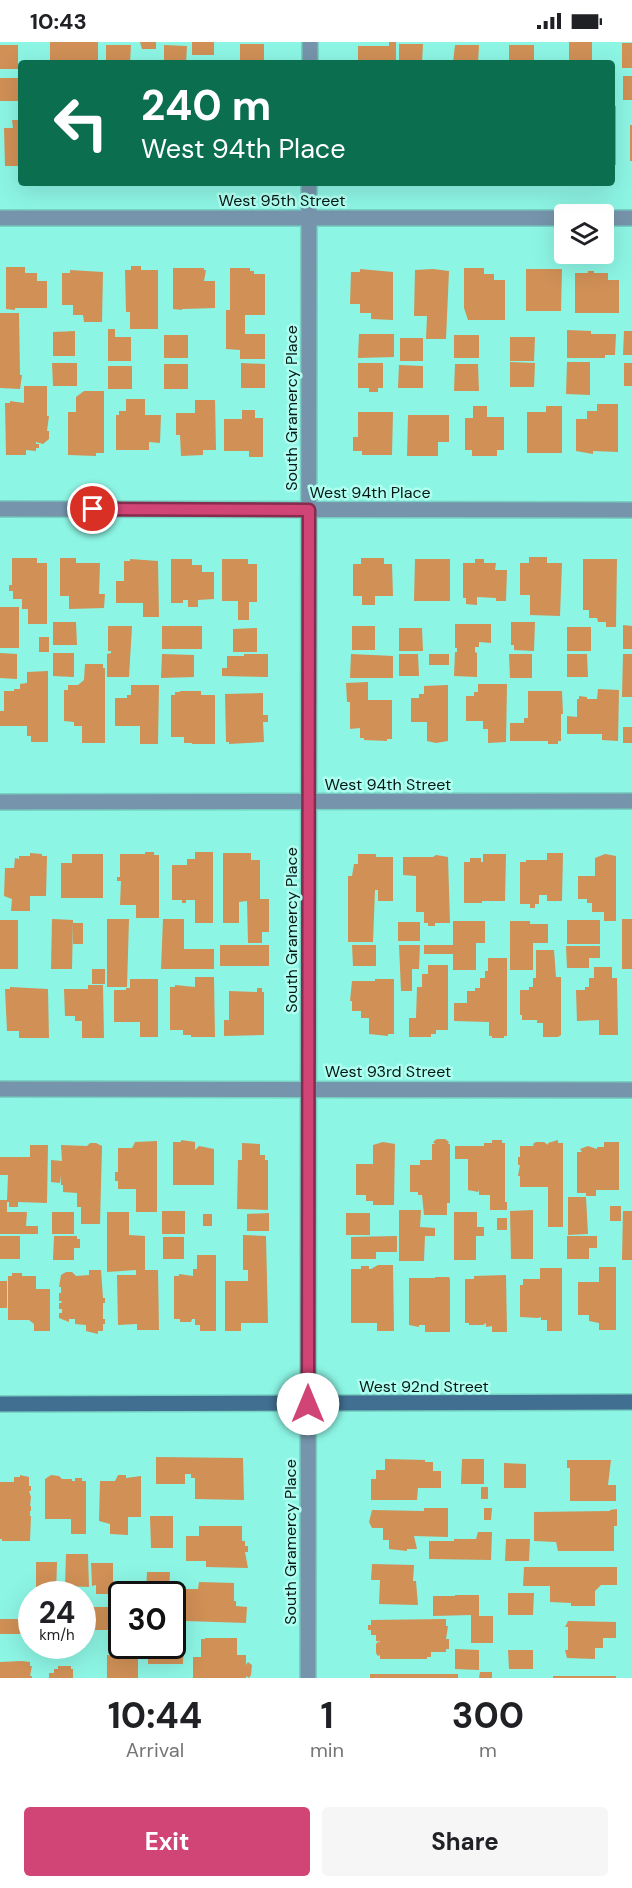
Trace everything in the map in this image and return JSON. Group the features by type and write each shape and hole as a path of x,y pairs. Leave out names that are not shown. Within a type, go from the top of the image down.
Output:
{"street":[{"path":"310,42 310,60"},
{"name":"South Gramercy Place","path":"308,1678 309,186"},
{"name":"West 95th Street","path":"0,218 554,218"},
{"path":"614,218 632,218"},
{"name":"West 94th Place","path":"0,509 632,510"},
{"name":"West 94th Street","path":"0,802 632,801"},
{"name":"West 93rd Street","path":"0,1089 632,1090"},
{"name":"West 92nd Street","path":"0,1404 632,1402"}],"building":[{"path":"50,42 98,42 98,60 50,60"},
{"path":"140,42 156,42 156,49 142,49"},
{"path":"192,42 214,42 214,55 192,55"},
{"path":"389,42 396,42 396,60 358,60 358,46 389,46"},
{"path":"569,42 592,42 592,60 569,60"},
{"path":"622,43 632,43 632,68 622,68"},
{"path":"240,44 264,44 264,60 240,60"},
{"path":"399,44 423,44 422,60 399,60"},
{"path":"0,45 18,45 18,69 0,69"},
{"path":"106,45 131,45 130,60 106,60"},
{"path":"164,45 187,46 186,60 164,60"},
{"path":"455,45 479,45 478,60 453,60"},
{"path":"509,45 534,45 534,60 509,60"},
{"path":"623,76 632,76 632,100 623,100"},
{"path":"0,78 18,78 18,101 0,101"},
{"path":"615,106 616,106 615,165"},
{"path":"12,120 18,120 18,166 5,166 4,128 13,128"},
{"path":"630,125 632,125 632,161 630,161"},
{"path":"131,266 141,266 141,270 158,270 158,329 130,329 130,312 126,312 125,270 131,270"},
{"path":"6,267 25,267 25,273 37,273 37,281 47,281 47,308 6,309"},
{"path":"173,268 204,268 206,270 204,281 215,281 215,308 173,309"},
{"path":"230,268 250,268 254,274 265,274 265,315 245,315 245,334 265,334 265,359 240,359 240,350 226,349 226,310 230,310"},
{"path":"464,268 484,268 484,274 494,274 494,280 505,280 505,320 468,320 464,308"},
{"path":"360,269 393,272 393,320 371,319 371,313 360,313 360,304 350,304 351,272 360,272"},
{"path":"526,269 562,269 561,311 526,311"},
{"path":"70,270 103,272 102,322 84,322 83,315 73,315 73,305 62,305 62,273 70,273"},
{"path":"415,270 449,271 446,339 426,339 427,316 414,316"},
{"path":"588,271 608,273 608,280 619,280 619,313 575,313 575,273 588,273"},
{"path":"0,313 19,313 20,375 22,375 20,389 0,388"},
{"path":"108,329 115,329 115,337 131,337 131,361 108,361"},
{"path":"567,330 591,331 591,334 616,334 615,355 605,355 605,358 567,358"},
{"path":"75,331 75,356 53,356 53,332"},
{"path":"624,331 632,331 632,355 623,355"},
{"path":"359,334 394,334 394,357 358,358"},
{"path":"164,335 188,335 188,358 164,358"},
{"path":"454,335 479,335 479,358 454,358"},
{"path":"510,337 535,337 534,361 510,361"},
{"path":"400,338 423,338 423,361 400,361"},
{"path":"510,362 535,363 534,387 510,387"},
{"path":"567,362 590,362 590,395 566,394"},
{"path":"52,363 77,363 77,386 53,386"},
{"path":"241,363 265,364 265,388 241,388"},
{"path":"358,363 383,363 383,388 378,388 378,392 369,392 369,388 358,388"},
{"path":"624,363 632,363 632,386 624,386"},
{"path":"164,364 188,364 188,389 164,389"},
{"path":"455,364 478,364 479,391 454,391"},
{"path":"399,365 423,366 423,388 398,388"},
{"path":"108,366 132,366 132,389 108,389"},
{"path":"24,386 47,386 49,439 43,444 36,442 39,448 36,448 36,451 26,450 26,455 6,455 5,403 10,403 10,401 24,403"},
{"path":"84,391 104,391 104,453 96,453 96,456 68,455 68,412 76,412 76,397"},
{"path":"126,399 145,399 145,415 161,415 160,443 149,442 149,450 116,450 116,415 119,415 119,411 126,411"},
{"path":"195,400 215,400 216,450 203,450 203,455 181,456 180,435 176,435 176,413 195,413"},
{"path":"597,404 618,404 618,452 593,451 593,454 576,451 576,419 587,419 587,411 597,411"},
{"path":"473,406 487,406 487,417 504,417 504,450 497,450 497,456 472,456 472,450 465,450 465,418 473,418"},
{"path":"546,406 562,406 562,453 527,453 527,412 546,412"},
{"path":"242,410 255,410 255,418 263,418 263,457 249,457 249,451 224,451 224,419 242,419"},
{"path":"358,412 393,412 392,455 362,455 362,451 353,451 353,437 358,437"},
{"path":"408,415 449,415 449,442 438,442 438,456 407,456"},
{"path":"529,557 547,557 547,563 562,563 560,616 530,615 530,595 520,595 520,563 529,563"},
{"path":"12,558 37,558 37,563 47,563 47,624 28,624 28,609 22,609 22,599 13,599 13,591 9,591 9,585 12,585"},
{"path":"60,558 76,558 76,563 100,563 99,594 105,594 104,608 69,609 69,596 60,596"},
{"path":"361,558 384,558 384,564 392,564 393,596 375,596 375,605 362,605 362,596 353,596 353,564 361,564"},
{"path":"130,559 158,561 159,617 143,617 143,603 116,603 116,581 124,581 124,561 130,561"},
{"path":"171,559 192,559 192,565 202,565 202,572 214,572 214,599 198,600 198,607 188,607 188,600 183,600 183,603 171,603"},
{"path":"222,559 248,559 248,564 257,564 257,602 249,602 249,620 238,620 238,601 222,601"},
{"path":"415,559 450,559 450,601 414,601"},
{"path":"475,559 484,559 484,563 496,563 495,570 507,570 506,601 477,597 477,605 466,604 466,598 463,598 463,563 475,563"},
{"path":"583,559 617,559 616,627 606,627 606,622 598,622 597,618 589,618 589,610 583,610"},
{"path":"0,607 19,607 19,648 0,648"},
{"path":"53,622 76,622 77,645 53,645"},
{"path":"511,622 535,622 534,651 514,650 514,645 511,645"},
{"path":"455,624 491,624 491,643 479,642 479,647 475,647 477,677 454,676 455,652 457,652"},
{"path":"623,625 632,626 632,649 623,649"},
{"path":"108,626 132,626 129,677 107,677 107,654 111,653 108,651"},
{"path":"162,626 202,626 202,649 162,649"},
{"path":"352,626 375,626 375,650 352,650"},
{"path":"567,627 591,627 591,651 567,651"},
{"path":"257,628 257,652 233,652 233,629"},
{"path":"399,628 422,628 423,651 399,651"},
{"path":"39,637 49,637 49,652 39,652"},
{"path":"0,653 17,654 17,679 0,678"},
{"path":"53,653 74,653 74,677 53,676"},
{"path":"162,654 194,655 194,677 161,678"},
{"path":"244,654 268,654 268,677 222,676 222,668 227,668 227,656 244,656"},
{"path":"351,654 393,656 393,678 350,678"},
{"path":"399,654 418,654 419,676 399,676"},
{"path":"429,654 449,654 449,665 429,665"},
{"path":"509,654 532,654 532,678 510,678"},
{"path":"567,654 587,654 588,677 567,677"},
{"path":"623,654 632,654 632,697 622,697"},
{"path":"85,664 103,664 105,668 105,743 82,743 82,726 74,726 74,722 64,721 64,690 68,690 68,685 78,685 84,680"},
{"path":"48,671 48,742 31,742 31,736 27,736 27,726 0,726 0,711 4,711 4,691 20,689 20,684 27,683 27,672"},
{"path":"368,682 368,700 392,700 392,739 387,739 387,741 364,740 360,738 360,728 350,729 350,702 347,702 346,683"},
{"path":"478,684 507,684 506,742 488,743 488,729 483,729 483,721 466,721 466,696 474,696 474,692 478,692"},
{"path":"131,685 159,685 158,744 140,744 140,726 115,726 115,698 127,698 127,695 131,695"},
{"path":"448,685 448,741 436,743 427,741 427,722 411,722 411,698 419,698 419,694 424,694 424,686"},
{"path":"598,689 619,690 618,741 602,740 602,734 567,734 567,716 577,717 579,696 597,699"},
{"path":"180,691 201,691 201,695 215,695 215,744 184,743 184,737 171,737 171,695"},
{"path":"528,691 562,691 561,741 558,741 558,744 548,744 548,741 510,741 510,723 524,723 524,718 528,718"},
{"path":"263,693 263,715 268,715 268,722 263,722 264,742 229,744 226,742 225,694"},
{"path":"623,727 632,727 632,743 623,743"},
{"path":"145,852 154,852 154,855 159,855 159,918 136,918 136,905 120,905 121,881 117,881 117,877 120,877 120,854 145,854"},
{"path":"195,852 213,852 213,923 195,923 195,900 186,900 186,903 182,903 182,900 172,900 172,865 187,865 187,859 195,859"},
{"path":"30,853 47,856 46,896 30,896 30,911 11,911 12,899 4,896 5,868 14,868 15,858 30,856"},
{"path":"223,853 251,853 251,860 260,860 260,899 269,899 269,932 262,932 262,943 248,943 247,901 239,902 239,923 223,923"},
{"path":"547,853 563,853 562,901 547,901 547,895 539,895 539,904 535,904 535,908 530,908 530,904 520,904 520,862 547,860"},
{"path":"72,854 103,854 103,898 61,898 61,863 72,863"},
{"path":"358,854 393,857 393,901 378,901 378,890 375,890 373,942 348,942 348,876 352,876 354,864 358,864"},
{"path":"483,854 506,854 505,901 464,903 464,862 470,862 470,858 481,858 483,862"},
{"path":"605,854 616,856 616,921 604,921 604,912 592,912 592,903 587,903 587,899 578,899 578,876 595,876 595,858"},
{"path":"436,855 448,857 450,923 435,923 435,926 428,926 428,923 424,923 424,912 416,912 416,876 403,875 403,857 433,857"},
{"path":"52,919 73,920 72,969 51,969"},
{"path":"107,919 129,919 127,987 107,987"},
{"path":"163,919 184,919 184,949 214,949 214,969 161,969"},
{"path":"622,919 632,919 632,969 622,969"},
{"path":"0,920 18,920 18,969 0,969"},
{"path":"567,920 600,920 600,944 567,944"},
{"path":"453,921 485,921 485,943 476,943 476,970 453,970 453,954 424,954 424,945 453,945"},
{"path":"510,921 548,924 548,943 533,943 533,970 510,970"},
{"path":"398,922 420,922 420,941 398,941"},
{"path":"73,923 83,923 83,944 73,944"},
{"path":"220,945 269,945 269,966 220,966"},
{"path":"352,945 376,945 376,966 353,966"},
{"path":"399,945 420,945 419,969 412,969 412,991 401,991"},
{"path":"566,946 600,946 600,958 589,958 589,968 567,968"},
{"path":"536,950 554,950 556,977 561,977 561,1035 558,1037 543,1037 543,1023 537,1023 537,1020 522,1020 522,1015 520,1015 520,990 529,990 529,987 533,987 533,978 536,978"},
{"path":"488,958 507,958 507,1036 504,1038 489,1036 489,1022 454,1021 454,1003 467,1003 467,991 480,988 480,978 485,978 485,971 488,971"},
{"path":"428,965 448,965 448,1030 436,1030 436,1034 431,1034 431,1037 409,1037 409,1018 416,1018 417,987 422,987 422,974 428,974"},
{"path":"594,967 612,967 612,978 617,978 618,1035 599,1035 599,1020 577,1021 576,990 585,990 585,987 589,987 589,978 594,978"},
{"path":"92,969 105,969 105,984 92,984"},
{"path":"195,977 214,977 215,1037 191,1037 191,1035 183,1035 183,1030 170,1030 170,987 175,987 175,985 195,987"},
{"path":"130,979 158,979 158,1037 140,1037 140,1022 114,1022 114,990 130,988"},
{"path":"375,979 394,979 394,1034 388,1034 388,1036 369,1034 369,1018 361,1018 361,1011 352,1011 352,1001 350,1001 352,981 375,981"},
{"path":"88,985 103,985 104,1038 82,1038 82,1021 75,1021 75,1016 65,1016 64,989 88,989"},
{"path":"10,987 48,989 49,1038 19,1038 19,1031 7,1031 5,989 10,989"},
{"path":"257,988 262,988 264,992 264,1035 224,1036 224,1020 229,1020 229,991 257,992"},
{"path":"437,1139 445,1139 450,1144 450,1203 447,1203 447,1215 424,1215 422,1195 418,1195 418,1192 410,1192 410,1165 420,1165 420,1160 432,1160 432,1144 435,1144 433,1142"},
{"path":"181,1140 195,1142 195,1150 199,1146 214,1149 214,1185 173,1185 173,1142 181,1142"},
{"path":"492,1140 502,1140 502,1143 505,1143 507,1210 490,1210 490,1195 479,1195 479,1190 478,1192 468,1190 468,1159 455,1159 455,1146 484,1146 484,1143 492,1143"},
{"path":"558,1140 558,1143 563,1143 563,1227 548,1227 548,1187 520,1187 518,1157 520,1157 520,1146 534,1146 536,1142 544,1142 548,1145"},
{"path":"157,1141 157,1212 136,1212 136,1189 118,1189 118,1181 115,1181 115,1172 118,1172 118,1148 132,1148 135,1142"},
{"path":"383,1142 395,1144 394,1205 373,1205 373,1201 366,1201 366,1195 356,1195 356,1164 373,1164 373,1145"},
{"path":"604,1142 619,1142 619,1190 596,1190 596,1196 577,1193 577,1152 582,1152 580,1149 588,1146 597,1149 597,1147 604,1147"},
{"path":"90,1143 102,1146 100,1224 81,1224 81,1207 77,1207 77,1193 63,1192 61,1175 60,1183 51,1182 51,1160 62,1161 61,1145 87,1146"},
{"path":"242,1143 260,1144 260,1155 265,1155 265,1160 268,1160 268,1210 237,1209 238,1160 242,1160"},
{"path":"30,1145 48,1145 47,1203 18,1202 18,1207 9,1207 9,1202 7,1202 7,1212 27,1212 26,1226 38,1226 38,1234 0,1234 0,1200 7,1200 8,1175 0,1175 0,1157 30,1157"},
{"path":"568,1197 586,1197 588,1234 568,1235"},
{"path":"610,1206 621,1206 621,1221 610,1221"},
{"path":"399,1210 421,1210 420,1227 435,1228 435,1236 425,1236 424,1261 399,1261"},
{"path":"533,1210 533,1259 511,1259 510,1211"},
{"path":"162,1211 185,1211 185,1234 162,1234"},
{"path":"623,1211 632,1211 632,1260 622,1260"},
{"path":"52,1212 74,1212 74,1234 52,1234"},
{"path":"107,1212 129,1212 129,1235 145,1236 145,1270 158,1270 159,1330 137,1330 137,1324 118,1325 117,1275 136,1275 136,1270 107,1272"},
{"path":"454,1212 477,1212 477,1227 484,1227 484,1236 476,1236 476,1260 454,1260"},
{"path":"269,1213 269,1231 247,1231 247,1214"},
{"path":"346,1213 370,1213 370,1235 346,1235"},
{"path":"203,1214 212,1214 212,1226 203,1226"},
{"path":"497,1218 507,1218 507,1230 497,1230"},
{"path":"243,1235 266,1236 268,1323 241,1323 241,1331 225,1331 225,1281 248,1281 248,1270 243,1270"},
{"path":"0,1236 20,1236 20,1259 0,1259"},
{"path":"54,1236 77,1236 77,1239 80,1239 80,1248 74,1248 74,1260 53,1260"},
{"path":"397,1236 397,1252 376,1252 376,1259 351,1259 351,1237"},
{"path":"567,1236 597,1236 597,1248 589,1248 589,1259 567,1259"},
{"path":"163,1237 184,1237 184,1259 163,1259"},
{"path":"197,1255 216,1255 216,1331 200,1331 200,1325 195,1325 195,1319 191,1322 180,1322 180,1319 174,1319 174,1276 179,1276 179,1274 193,1276 193,1269 197,1269"},
{"path":"378,1265 393,1265 394,1331 377,1331 377,1323 351,1323 351,1269 369,1266 371,1269"},
{"path":"599,1267 616,1267 616,1330 599,1330 599,1323 589,1321 589,1315 578,1315 578,1282 599,1282"},
{"path":"540,1268 562,1268 562,1331 547,1331 547,1320 541,1320 541,1317 520,1317 520,1285 523,1285 523,1279 540,1279"},
{"path":"89,1270 101,1270 103,1298 105,1298 103,1319 105,1319 105,1324 103,1324 103,1331 98,1331 98,1334 86,1331 86,1325 75,1324 75,1319 69,1319 69,1322 59,1318 59,1313 62,1313 62,1309 59,1309 59,1303 62,1301 59,1301 61,1275 72,1272 76,1276 89,1275"},
{"path":"12,1273 36,1276 36,1289 50,1289 50,1331 34,1331 34,1324 29,1320 8,1320 8,1276 12,1276"},
{"path":"506,1275 507,1332 492,1332 492,1326 486,1327 486,1323 469,1325 465,1323 465,1279 474,1279 474,1276"},
{"path":"449,1277 450,1279 450,1332 425,1332 425,1325 419,1325 419,1327 409,1325 409,1278"},
{"path":"0,1281 7,1281 7,1308 0,1308"},
{"path":"156,1457 243,1458 244,1500 195,1499 195,1478 191,1478 191,1474 185,1474 185,1484 156,1484"},
{"path":"385,1459 433,1462 433,1471 441,1471 441,1488 418,1488 417,1500 371,1500 371,1479 376,1479 376,1470 385,1470"},
{"path":"462,1459 484,1459 484,1484 461,1484"},
{"path":"567,1460 611,1460 608,1485 616,1485 616,1501 570,1501 570,1468 567,1468"},
{"path":"504,1463 526,1464 526,1488 504,1488"},
{"path":"20,1475 29,1477 29,1486 31,1486 31,1491 29,1491 31,1497 30,1541 2,1541 0,1539 0,1482 14,1482 14,1477 20,1477"},
{"path":"51,1475 62,1479 72,1479 72,1481 75,1481 75,1478 82,1478 82,1481 86,1481 86,1534 71,1534 71,1519 45,1519 45,1479"},
{"path":"118,1475 126,1475 126,1478 141,1476 141,1517 128,1517 128,1535 110,1534 110,1524 99,1521 100,1481 115,1481"},
{"path":"481,1487 488,1487 488,1499 481,1499"},
{"path":"424,1508 448,1508 448,1537 414,1536 417,1549 407,1549 407,1551 389,1549 389,1540 383,1540 383,1528 372,1528 369,1522 372,1510 424,1511"},
{"path":"484,1508 492,1508 491,1520 484,1520"},
{"path":"617,1509 614,1551 558,1551 556,1542 534,1541 534,1512"},
{"path":"150,1516 173,1516 173,1548 151,1548"},
{"path":"199,1526 242,1526 242,1541 245,1541 245,1546 248,1546 248,1552 245,1552 248,1568 206,1567 206,1561 186,1561 186,1536 199,1536"},
{"path":"478,1532 492,1532 491,1560 429,1559 429,1541 476,1539"},
{"path":"506,1539 530,1539 529,1561 505,1561"},
{"path":"66,1554 88,1554 89,1581 65,1581"},
{"path":"36,1562 57,1562 56,1581 36,1581"},
{"path":"91,1563 113,1563 113,1581 108,1581 108,1594 96,1594 96,1581 92,1581"},
{"path":"372,1564 414,1565 413,1581 416,1581 418,1605 379,1604 380,1580 371,1580"},
{"path":"524,1567 617,1567 617,1585 601,1585 595,1591 595,1606 571,1606 571,1603 550,1602 550,1586 523,1586"},
{"path":"147,1572 170,1572 170,1581 147,1581"},
{"path":"199,1582 234,1583 236,1606 247,1607 246,1623 186,1621 186,1589 198,1589"},
{"path":"508,1593 534,1593 533,1615 508,1615"},
{"path":"479,1595 479,1616 493,1616 493,1643 471,1643 471,1615 433,1616 433,1596"},
{"path":"96,1607 108,1607 108,1630 96,1630"},
{"path":"0,1619 18,1619 18,1634 0,1634"},
{"path":"446,1619 446,1626 448,1626 446,1639 449,1639 449,1649 446,1649 446,1652 431,1652 431,1657 427,1659 380,1659 380,1655 376,1653 376,1644 379,1641 376,1641 376,1635 371,1635 371,1630 368,1630 371,1620"},
{"path":"568,1621 616,1622 616,1638 603,1638 603,1648 595,1648 595,1659 567,1658 565,1650 568,1650 568,1627 565,1627"},
{"path":"237,1638 237,1655 246,1655 246,1665 248,1662 252,1665 249,1678 246,1676 246,1678 193,1678 193,1657 201,1657 201,1639"},
{"path":"455,1649 479,1650 479,1670 455,1669"},
{"path":"508,1650 533,1650 533,1669 509,1669"},
{"path":"107,1655 108,1659 138,1659 138,1678 107,1678"},
{"path":"148,1659 183,1659 183,1664 148,1664"},
{"path":"0,1662 30,1662 32,1678 0,1678"},
{"path":"58,1666 71,1666 73,1678 49,1678 49,1673 54,1673 54,1669 58,1669"},
{"path":"480,1672 492,1672 492,1678 479,1678"},
{"path":"370,1674 458,1674 458,1678 370,1678"},
{"path":"553,1676 616,1676 616,1678 553,1678"}],"route":[{"path":"93,509 309,510 308,1404"}]}
